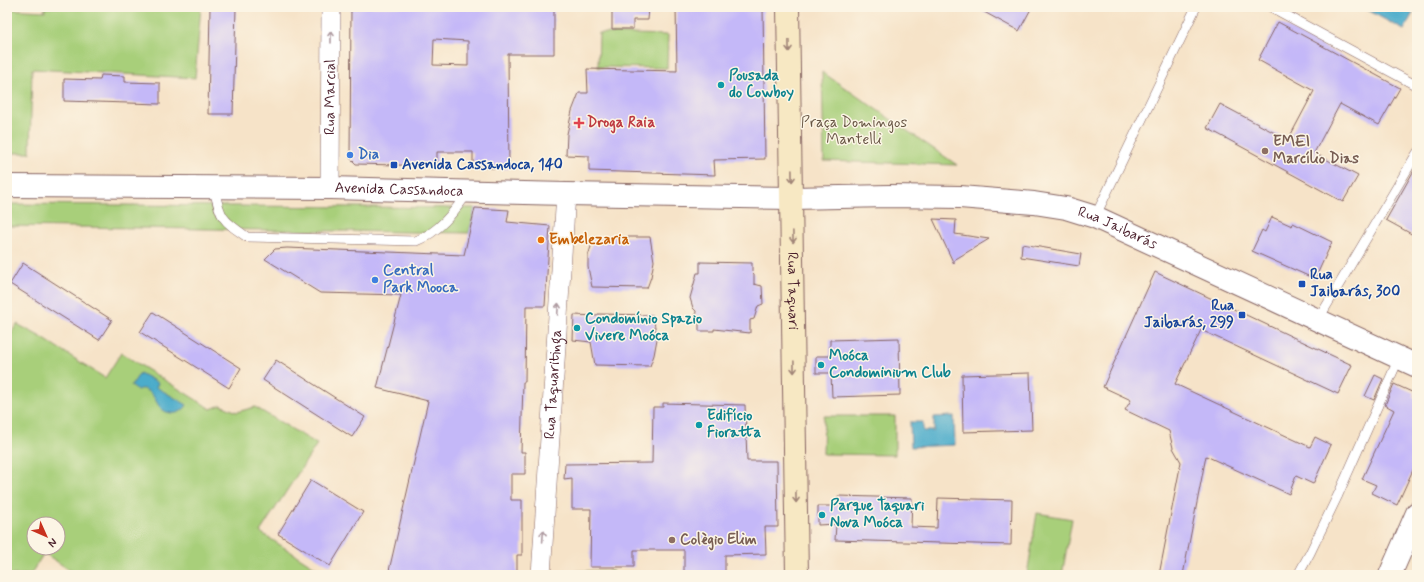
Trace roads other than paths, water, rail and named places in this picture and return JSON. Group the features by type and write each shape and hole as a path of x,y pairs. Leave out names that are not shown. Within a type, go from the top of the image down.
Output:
{"main road":[{"name":"Rua Taquari","path":"788,7 797,575"}],"street":[{"name":"Rua Marcial","path":"330,188 331,7"},
{"name":"Avenida Cassandoca","path":"7,186 214,186 792,198"},
{"name":"Rua Taquaritinga","path":"541,575 566,194"},
{"name":"Rua Jaibarás","path":"792,198 889,196 960,197 1034,203 1066,208 1095,217 1408,362"},
{"path":"1390,575 1417,513"}],"lane":[{"path":"1095,217 1196,7"},
{"path":"1271,7 1417,86"},
{"path":"1318,320 1417,154"},
{"path":"214,186 220,214 228,225 247,237 416,241 426,237 450,216 468,192"},
{"path":"1298,575 1408,362"}],"water":[{"path":"1362,7 1416,7 1404,30"},
{"path":"140,373 158,383 156,387 187,405 176,413 166,412 159,406 150,392 144,389 137,390 131,386"},
{"path":"954,416 955,445 911,447 910,422 923,422 923,431 934,431 934,417"}],"place":[{"name":"Pousada do Cowboy","path":"721,85"},
{"name":"Droga Raia","path":"579,123"},
{"name":"EMEI Marcílio Dias","path":"1265,151"},
{"name":"Dia","path":"350,155"},
{"name":"Avenida Cassandoca, 140","path":"394,165"},
{"name":"Embelezaria","path":"541,240"},
{"name":"Central Park Mooca","path":"375,280"},
{"name":"Rua Jaibarás, 300","path":"1302,284"},
{"name":"Rua Jaibarás, 299","path":"1242,315"},
{"name":"Condomínio Spazio Vivere Moóca","path":"577,328"},
{"name":"Moóca Condominium Club","path":"821,365"},
{"name":"Edifício Fioratta","path":"699,425"},
{"name":"Parque Taquari Nova Moóca","path":"822,515"},
{"name":"Colègio Elim","path":"672,540"}],"park label":[{"name":"Praça Domingos Mantelli","path":"854,132"}]}
